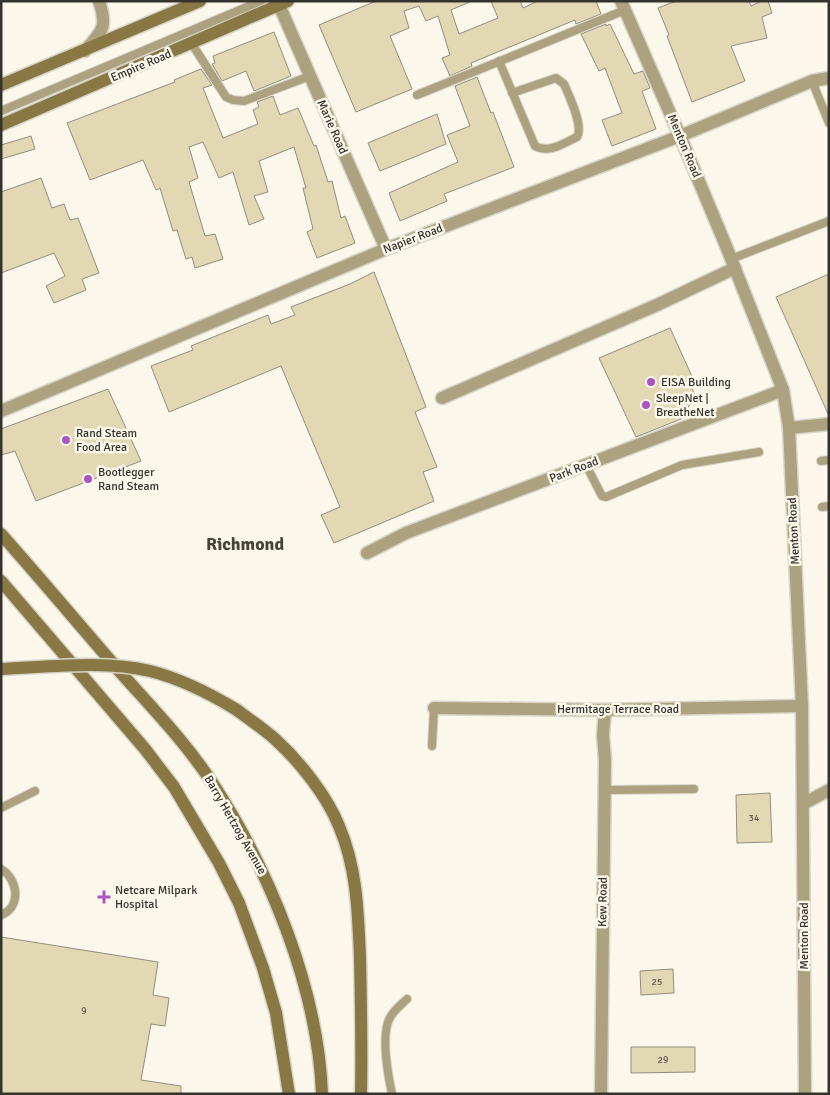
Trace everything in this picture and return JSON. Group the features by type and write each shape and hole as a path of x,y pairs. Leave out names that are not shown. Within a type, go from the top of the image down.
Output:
{"main road":[{"path":"1,85 200,1"},
{"name":"Empire Road","path":"1,125 284,3"},
{"name":"Barry Hertzog Avenue","path":"1,534 185,745 213,783 233,817 262,871 277,905 302,974 317,1042 322,1094"},
{"path":"1,581 145,748 174,786 219,863 239,903 263,968 276,1013 289,1094"},
{"path":"1,669 119,666 150,671 178,679 206,691 237,710 276,740 300,765 325,800 339,825 350,857 358,912 361,1094"}],"street":[{"path":"85,50 102,32 104,16 99,1"},
{"name":"Marie Road","path":"284,3 310,76 386,249"},
{"name":"Menton Road","path":"623,6 680,136 783,390 789,428 802,706 805,1094"},
{"name":"Napier Road","path":"1,411 386,249 680,136 812,81 829,78"},
{"path":"442,398 657,306 733,264"},
{"name":"Park Road","path":"366,552 406,533 783,390"},
{"path":"789,428 829,424"},
{"name":"Hermitage Terrace Road","path":"434,708 605,710 802,706"},
{"name":"Kew Road","path":"601,1094 605,790 603,735 605,710"},
{"path":"803,804 829,790"}],"lane":[{"path":"1,111 261,1"},
{"path":"417,95 623,6"},
{"path":"192,44 226,97 233,100 244,101 310,76"},
{"path":"499,61 512,94 535,146 540,149 549,149 577,137 580,133 579,124 561,80 556,78 512,94"},
{"path":"812,81 829,123"},
{"path":"733,264 829,221"},
{"path":"586,465 602,496 606,496 682,464 759,452"},
{"path":"432,746 434,708"},
{"path":"605,790 694,789"},
{"path":"1,808 35,791"},
{"path":"1,869 6,872 14,884 16,893 14,903 8,912 1,915"},
{"path":"392,1094 386,1063 386,1036 390,1017 407,999"}],"building":[{"path":"376,1 472,1 451,10 459,34 498,18 491,1 520,1 523,8 538,1 596,1 601,14 576,24 575,20 471,63 472,66 450,76 442,58 450,55 438,16 426,21 419,6 404,11 409,28 390,36 412,89 356,112 319,25"},
{"path":"676,1 749,1 751,6 762,1 768,1 772,13 762,17 767,38 731,46 745,81 692,102 658,8"},
{"path":"606,24 606,26 610,24 634,74 643,71 650,88 642,91 656,129 612,146 602,120 622,113 605,68 599,71 581,34"},
{"path":"274,32 291,76 254,91 246,71 222,81 212,64 215,63 213,56"},
{"path":"201,69 212,85 203,88 223,138 258,124 253,110 259,107 257,102 273,96 280,115 298,108 314,146 316,145 328,182 332,181 341,218 345,216 355,243 317,258 307,232 313,229 303,188 306,188 294,147 259,161 268,192 254,196 264,219 249,225 233,172 219,178 203,142 189,147 198,178 189,182 205,236 215,234 223,259 195,268 192,257 186,259 177,230 173,231 160,188 156,190 143,160 90,180 67,123 175,82 174,80"},
{"path":"477,77 514,167 444,194 447,201 400,221 389,193 458,162 447,135 470,126 455,86"},
{"path":"437,114 446,144 380,171 368,143"},
{"path":"31,136 35,149 1,159 1,145"},
{"path":"41,178 52,208 64,204 70,220 78,218 99,273 82,279 86,290 54,303 46,286 65,276 54,253 1,273 1,192"},
{"path":"374,272 426,407 415,412 437,467 423,472 434,501 334,543 321,515 340,507 281,366 169,412 151,366 193,350 191,346 268,315 271,324 295,315 291,307 350,284"},
{"path":"829,274 829,416 776,297"},
{"name":"EISA Building","path":"670,328 694,381 690,383 695,396 681,419 636,437 599,358"},
{"name":"Rand Steam Food Area","path":"108,389 141,461 36,501 15,451 1,455 1,429"},
{"path":"770,793 772,842 737,843 736,795"},
{"path":"1,937 158,962 153,995 169,998 165,1026 151,1024 141,1080 181,1086 181,1094 1,1094"},
{"path":"673,969 674,993 641,995 640,971"},
{"path":"631,1047 695,1047 695,1072 631,1073"}],"place":[{"name":"EISA Building","path":"651,382"},
{"name":"SleepNet | BreatheNet","path":"646,405"},
{"name":"Rand Steam Food Area","path":"66,440"},
{"name":"Bootlegger Rand Steam","path":"88,479"},
{"name":"Netcare Milpark Hospital","path":"104,897"}],"district":[{"name":"Richmond","path":"245,544"}]}
